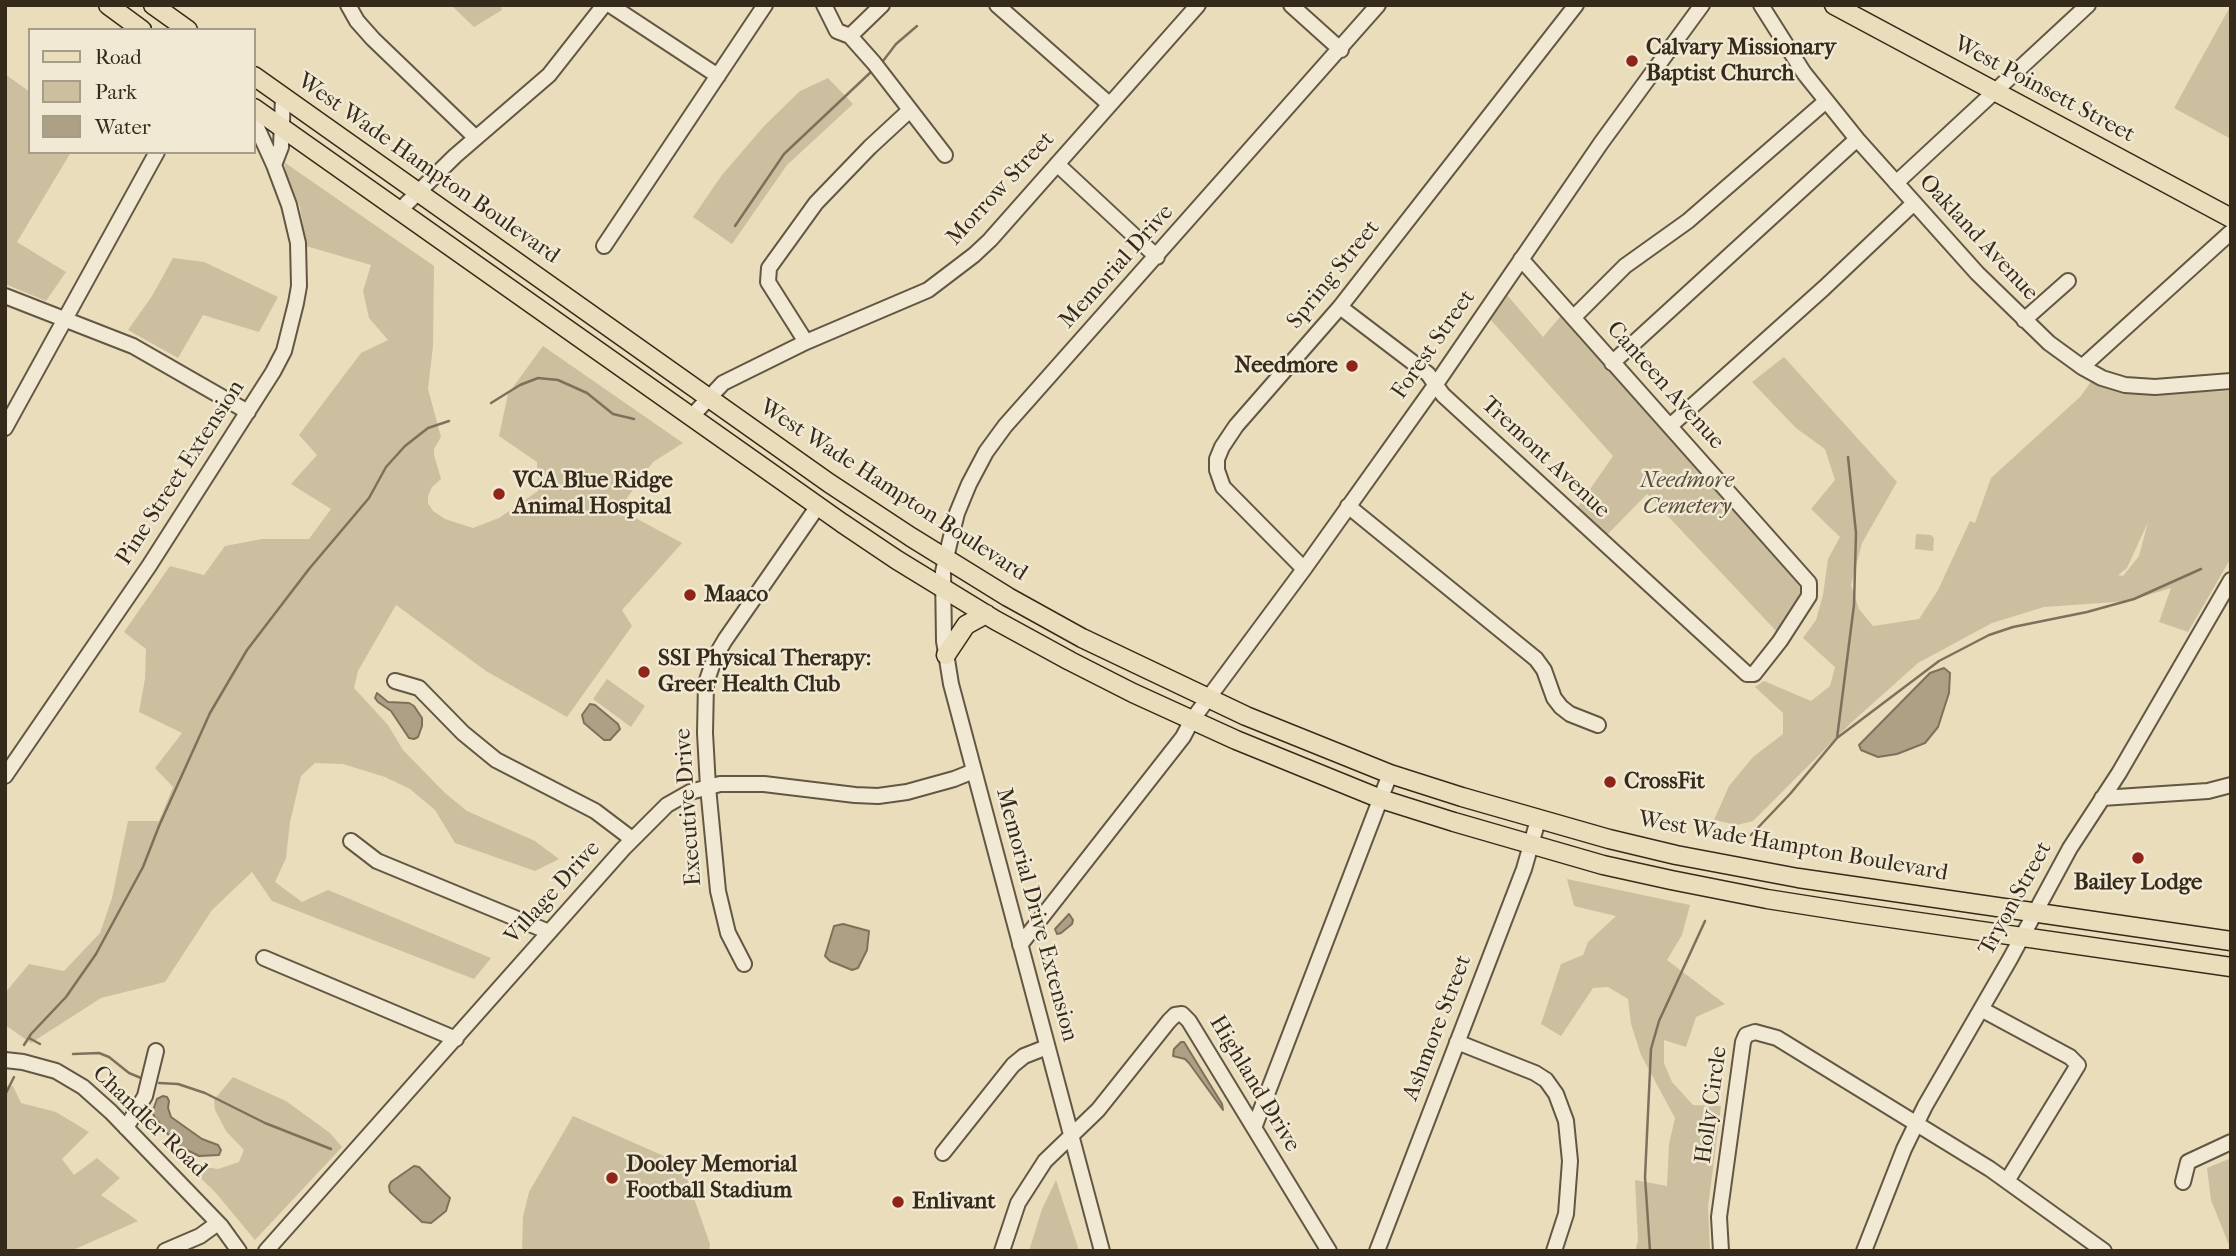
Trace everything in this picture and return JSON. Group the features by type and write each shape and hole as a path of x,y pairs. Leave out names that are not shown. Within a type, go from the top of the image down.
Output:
{"main road":[{"path":"108,5 139,28"},
{"path":"153,5 185,28"},
{"name":"West Poinsett Street","path":"1839,6 2231,218"},
{"name":"West Wade Hampton Boulevard","path":"256,77 829,484 1008,597 1082,638 1289,763 1381,799 1531,845 1611,866 1767,899 2231,967"},
{"name":"West Wade Hampton Boulevard","path":"256,109 818,506 943,588 1070,661 1200,710 1299,739 1390,774 1538,820 1617,841 1772,874 2231,940"},
{"path":"946,655 966,625 986,614"},
{"path":"1611,866 1617,841"}],"street":[{"path":"348,5 373,40 477,138"},
{"path":"399,211 549,75 604,5"},
{"path":"610,5 718,76"},
{"path":"604,246 765,5"},
{"path":"824,5 837,30 850,36 874,63 945,155"},
{"path":"850,36 882,5"},
{"path":"998,5 1109,104"},
{"name":"Morrow Street","path":"692,416 723,383 806,342 915,296 938,283 990,240 1198,5"},
{"path":"1291,5 1341,50"},
{"name":"Memorial Drive","path":"943,588 955,520 969,484 996,438 1378,5"},
{"name":"Spring Street","path":"1304,569 1223,486 1219,480 1217,459 1231,432 1340,307 1576,5"},
{"name":"Forest Street","path":"1020,945 1183,737 1436,384 1629,103 1702,5"},
{"name":"Oakland Avenue","path":"1761,5 1786,46 1857,139 1977,273 2049,343 2082,368 2110,381 2143,387 2231,381"},
{"path":"1896,183 2088,5"},
{"path":"274,165 281,147 283,97"},
{"path":"1573,317 1625,266 1688,221 1826,101"},
{"path":"806,342 768,282 769,268 810,210 834,182 910,110"},
{"name":"Pine Street Extension","path":"5,776 112,623 248,412 284,351 299,286 299,257 295,227 274,165 256,125"},
{"path":"1612,362 1857,139"},
{"path":"5,428 157,154"},
{"path":"1057,164 1157,257"},
{"path":"1670,426 1914,203"},
{"path":"2082,368 2231,232"},
{"name":"Canteen Avenue","path":"1521,259 1809,583 1809,596 1780,641 1757,671 1747,674"},
{"path":"2024,320 2068,281"},
{"path":"5,296 133,346 248,412"},
{"name":"Tremont Avenue","path":"1340,307 1428,374 1443,395 1747,674"},
{"name":"Executive Drive","path":"744,964 728,933 718,891 708,787 706,691 712,664 725,640 818,506"},
{"path":"1348,506 1536,659 1561,707 1570,714 1598,725"},
{"name":"Tryon Street","path":"1864,1251 1917,1123 2070,848 2145,729 2231,580"},
{"name":"Memorial Drive Extension","path":"943,588 946,655 951,684 1102,1251"},
{"path":"395,681 419,688 463,733 496,760 595,811 632,839"},
{"name":"Village Drive","path":"266,1251 632,839 667,805 686,793 740,783 855,796 878,796 907,792 974,771"},
{"path":"1254,1128 1390,774"},
{"path":"2102,798 2208,790 2231,785"},
{"name":"Ashmore Street","path":"1377,1251 1524,869 1538,820"},
{"path":"351,841 367,856 377,861 549,932"},
{"path":"264,958 456,1039"},
{"path":"1981,1009 2070,1057 2078,1065 2007,1181"},
{"name":"Highland Drive","path":"1071,1136 1104,1102 1169,1021 1175,1015 1182,1014 1189,1021 1329,1251"},
{"name":"Holly Circle","path":"1721,1251 1719,1217 1746,1035 1760,1032 1777,1038 1917,1123"},
{"path":"1457,1042 1535,1073 1550,1085 1560,1102 1569,1142 1569,1197 1554,1251"},
{"path":"943,1153 1013,1065 1024,1056 1047,1047"},
{"path":"126,1128 145,1096 156,1051"},
{"name":"Chandler Road","path":"5,1060 40,1066 66,1076 96,1097 218,1223 239,1251"},
{"path":"1917,1123 2007,1181 2104,1251"},
{"path":"1002,1251 1008,1228 1024,1191 1045,1161 1071,1136"},
{"path":"2183,1182 2188,1162 2231,1142"},
{"path":"165,1251 200,1236 218,1223"}],"green space":[{"path":"451,5 500,5 502,10 474,27"},
{"path":"2231,5 2231,139 2174,108"},
{"path":"5,74 28,91 28,154 70,154 17,242 66,272 46,301 5,284"},
{"path":"828,78 853,104 787,165 732,244 693,217 722,175 765,125 800,91"},
{"path":"284,162 434,266 433,346 428,389 441,437 434,449 434,455 441,479 432,487 428,496 428,503 433,511 445,519 473,528 499,518 538,491 537,462 499,436 508,394 543,346 683,443 653,462 619,509 682,543 622,610 632,626 567,717 486,671 396,605 358,671 354,688 388,725 403,750 445,793 467,811 535,841 559,859 535,871 455,843 435,810 410,789 385,777 343,764 315,763 301,776 290,822 286,858 275,882 302,902 328,890 491,958 474,979 272,901 252,872 212,910 165,982 101,998 31,1043 5,1025 5,993 29,964 64,971 100,933 112,898 128,821 159,821 173,787 155,768 182,733 139,712 145,679 146,649 124,632 170,566 204,575 225,546 262,539 309,539 331,509 291,484 317,455 299,435 361,353 388,340 369,318 363,291 371,265 306,246 300,207 288,180"},
{"path":"173,258 204,262 278,297 259,332 203,315 178,358 128,330 152,296"},
{"name":"Needmore Cemetery","path":"1507,295 1543,337 1565,311 1806,585 1806,591 1779,634 1647,494 1607,535 1577,508 1613,456 1489,318"},
{"path":"1784,357 1897,482 1862,543 1851,585 1859,609 1873,626 1919,619 1938,590 1970,521 1975,523 1991,478 2081,396 2092,380 2122,392 2142,394 2231,391 2231,558 2188,632 2159,622 2171,588 2129,601 2044,607 1992,623 1918,663 1852,722 1753,821 1737,825 1714,820 1729,786 1753,757 1783,734 1783,713 1755,687 1764,681 1811,701 1830,686 1835,667 1803,638 1816,620 1828,559 1840,537 1811,509 1835,480 1825,449 1796,428 1752,382","holes":["2148,522 2139,556 2123,576 2118,575 2127,568"]},
{"path":"1916,534 1931,535 1934,538 1933,551 1915,549"},
{"path":"607,679 645,706 631,727 593,699"},
{"path":"1567,879 1690,905 1682,935 1667,960 1725,1004 1696,1017 1686,1047 1664,1040 1664,1063 1672,1082 1693,1105 1721,1106 1708,1207 1710,1251 1635,1251 1638,1241 1635,1180 1667,1186 1669,1144 1675,1118 1641,1055 1631,1024 1628,999 1608,987 1593,988 1561,1036 1541,1024 1561,964 1583,955 1588,942 1616,916 1574,906"},
{"path":"233,1077 286,1101 330,1133 342,1147 255,1240 215,1192 186,1164 218,1169 239,1162 244,1150 226,1131 215,1110 214,1100"},
{"path":"5,1086 13,1086 21,1103 56,1112 89,1132 62,1159 74,1175 97,1158 120,1178 101,1195 138,1221 71,1251 5,1251"},
{"name":"Dooley Memorial Football Stadium","path":"573,1116 682,1164 710,1244 709,1251 522,1251 523,1217 529,1192"},
{"path":"2231,1158 2231,1250 2211,1200 2207,1168"},
{"path":"1056,1180 1079,1251 1029,1251 1042,1209"}],"water":[{"path":"1944,668 1950,673 1949,693 1938,727 1925,743 1897,754 1878,757 1861,750 1859,745 1930,673"},
{"path":"377,693 388,702 409,703 414,706 422,718 418,737 409,738 391,711 375,698"},
{"path":"590,704 618,724 620,729 610,740 604,740 584,723 582,715"},
{"path":"1069,914 1073,920 1072,924 1057,934 1055,929"},
{"path":"843,924 869,931 867,950 858,968 852,970 830,961 825,956 834,926"},
{"path":"1184,1042 1222,1104 1223,1110 1189,1063 1173,1056 1174,1049"},
{"path":"163,1096 169,1101 171,1117 202,1139 218,1145 221,1150 219,1155 199,1156 181,1147 170,1137 152,1113 157,1099"},
{"path":"414,1166 419,1167 450,1198 446,1211 431,1223 422,1222 390,1192 391,1182"}],"waterway":[{"path":"883,61 896,44 917,26"},
{"path":"735,226 784,154 872,71"},
{"path":"491,403 520,385 538,378 558,380 587,393 613,414 634,419"},
{"path":"24,1045 66,997 96,954 143,867 210,713 247,650 309,569 369,498 386,467 405,446 428,428 449,421"},
{"path":"1837,738 1854,605 1856,533 1848,457"},
{"path":"1751,835 1837,738 1939,661 1989,635 2134,599 2201,569"},
{"path":"1650,1251 1645,1177 1651,1049 1659,1021 1705,921"},
{"path":"29,1038 40,1044"},
{"path":"73,1054 99,1053 141,1078"},
{"path":"5,1095 14,1077"},
{"path":"159,1083 178,1084 205,1093 265,1123 331,1149"}],"place":[{"name":"Calvary Missionary Baptist Church","path":"1632,61"},
{"name":"Needmore","path":"1352,366"},
{"name":"VCA Blue Ridge Animal Hospital","path":"499,494"},
{"name":"Maaco","path":"690,595"},
{"name":"SSI Physical Therapy: Greer Health Club","path":"644,672"},
{"name":"CrossFit","path":"1610,782"},
{"name":"Bailey Lodge","path":"2138,858"},
{"name":"Dooley Memorial Football Stadium","path":"612,1178"},
{"name":"Enlivant","path":"898,1202"}]}
